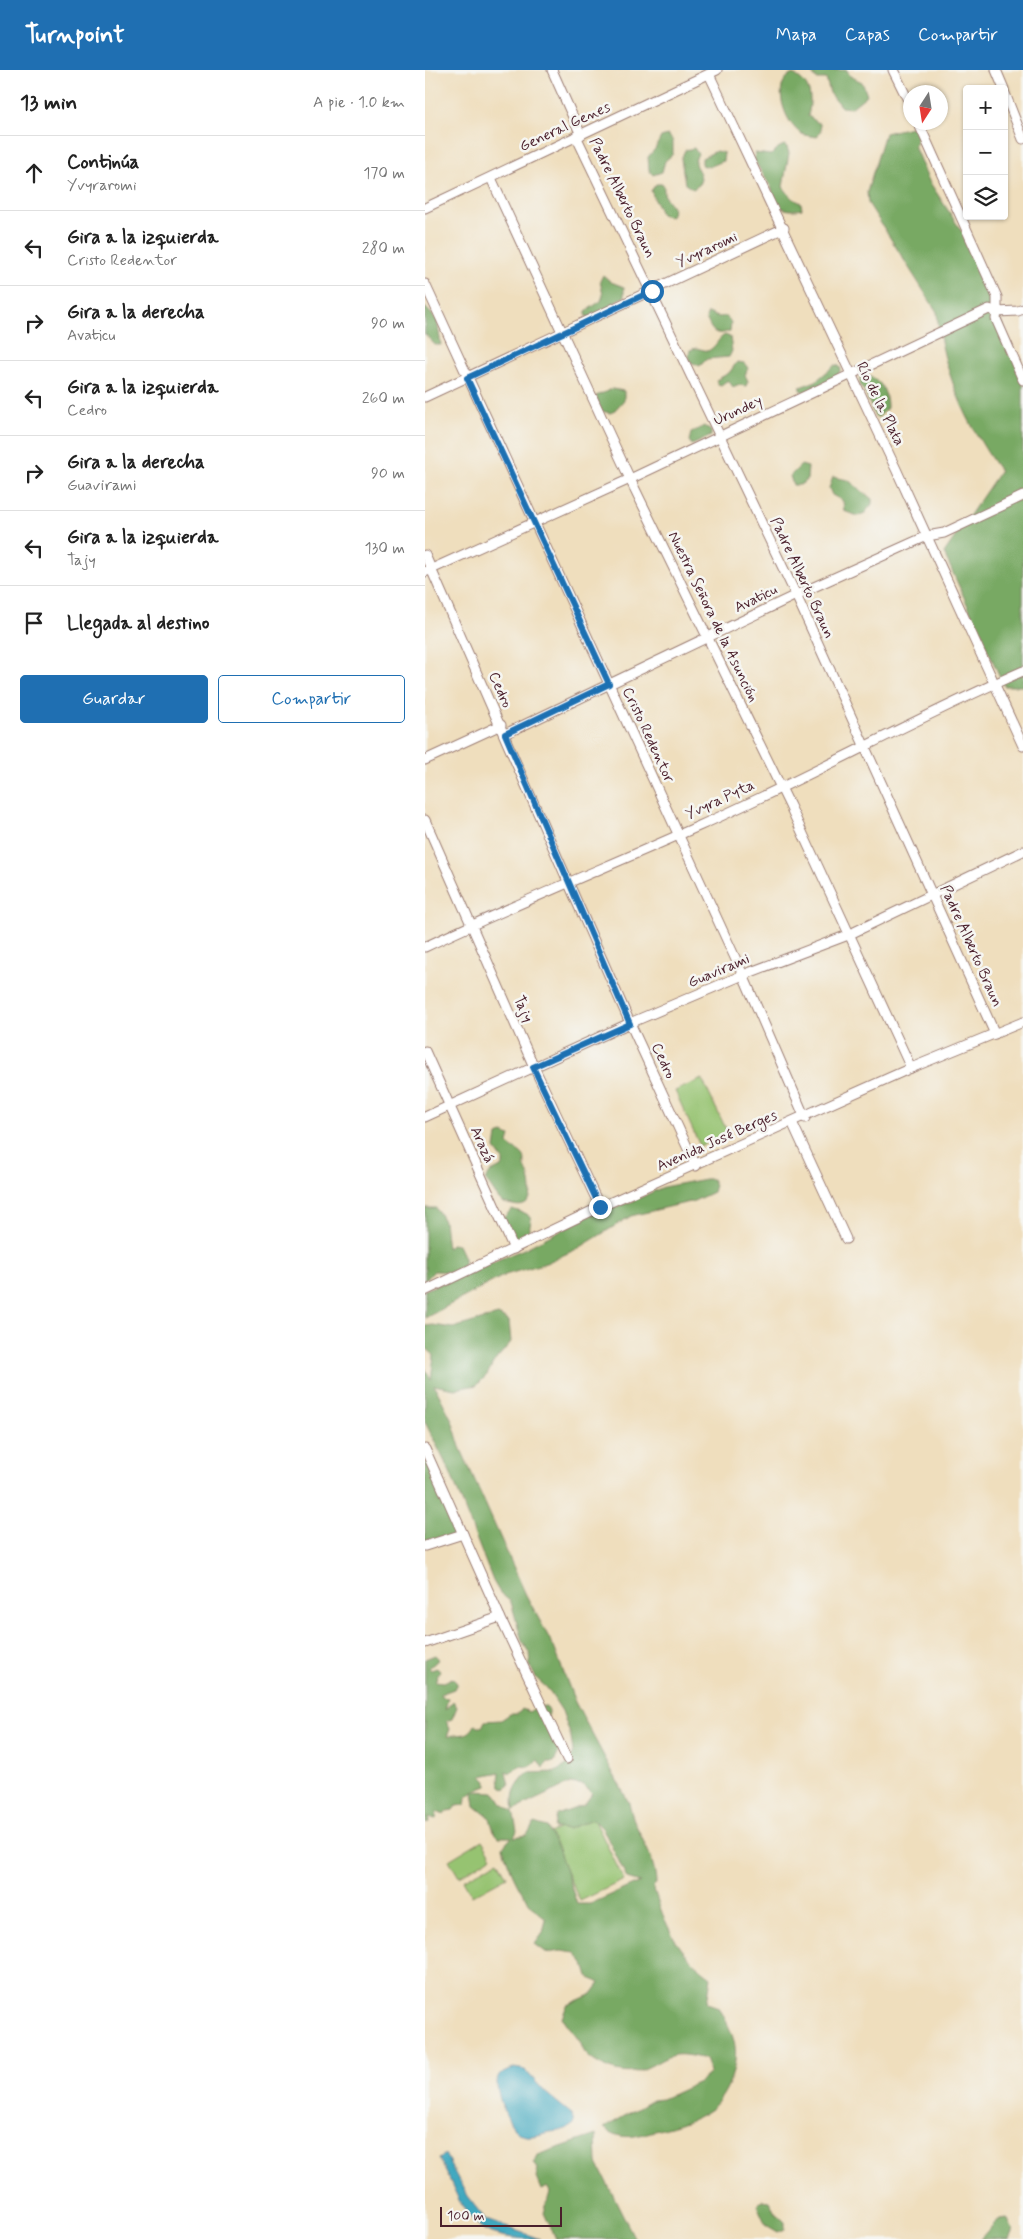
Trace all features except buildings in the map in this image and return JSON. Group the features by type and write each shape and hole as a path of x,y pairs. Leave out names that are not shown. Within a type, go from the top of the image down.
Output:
{"street":[{"name":"Padre Alberto Braun","path":"552,70 579,135 719,436 866,744 995,1034"},
{"path":"893,70 903,90"},
{"path":"996,70 1002,85"},
{"name":"General Genes","path":"425,208 714,71"},
{"name":"Río de la Plata","path":"714,71 849,374 927,536 1023,746"},
{"path":"1008,100 1023,138"},
{"path":"922,130 997,297 996,319 1023,380"},
{"name":"Nuestra Señora de la Asunción","path":"491,178 630,479 708,638 911,1068"},
{"name":"Yvyraromi","path":"425,397 784,228"},
{"name":"Cristo Redentor","path":"425,284 533,523 743,975 805,1118"},
{"name":"Urundey","path":"428,570 630,479 989,309 997,312 1020,310"},
{"name":"Avaticu","path":"505,734 796,595 927,536 944,533 1023,496"},
{"name":"Cedro","path":"425,555 428,570 501,725 630,1024 696,1166"},
{"name":"Yvyra Pyta","path":"425,947 568,882 678,835 1023,671"},
{"path":"425,760 501,725"},
{"name":"Tajy","path":"425,820 533,1067 600,1207"},
{"name":"Guavirami","path":"425,1117 533,1067 743,975 848,935 1023,851"},
{"name":"Avenida José Berges","path":"425,1291 600,1207 792,1122 805,1118 911,1068 1023,1022"},
{"name":"Arazá","path":"425,1051 513,1249"},
{"path":"792,1122 846,1239"},
{"path":"425,1449 500,1617 567,1759"},
{"path":"425,1546 463,1534"},
{"path":"425,1643 500,1617"}],"green space":[{"path":"810,70 847,70 850,76 862,82 867,95 851,108 841,107 830,93 826,79 816,79"},
{"path":"793,74 804,82 809,92 808,116 820,124 821,131 817,137 802,134 790,122 786,113 781,94 782,85"},
{"path":"903,129 920,130 914,146 929,181 966,238 1023,375 1023,686 1004,686 944,553 1000,471 977,435 950,375 944,354 937,312 868,203 867,192 885,133"},
{"path":"668,135 673,141 673,154 665,161 662,172 653,175 649,170 648,157 655,149 661,137"},
{"path":"784,145 789,153 783,187 792,198 801,203 802,209 790,210 778,207 771,187 754,160 755,153 771,155"},
{"path":"694,148 698,154 695,164 701,179 699,185 693,189 685,184 681,159 685,150"},
{"path":"716,151 724,153 723,161 709,167 702,165 702,158"},
{"path":"656,184 663,184 665,196 673,210 670,217 661,214 651,191"},
{"path":"603,275 611,282 624,287 624,297 617,300 607,317 586,317 586,311 601,301 603,295 600,281"},
{"path":"425,307 437,320 441,345 435,345 425,334"},
{"path":"708,313 717,317 724,316 727,318 731,323 730,331 725,333 714,332 706,318"},
{"path":"725,335 730,337 732,351 729,357 707,359 700,366 688,361 690,350 696,348 708,351"},
{"path":"737,362 744,363 748,368 745,375 748,381 746,386 737,385 733,387 728,380 721,385 718,384 716,380 729,373"},
{"path":"835,365 841,369 837,377 804,392 800,390 800,387 816,381"},
{"path":"865,375 876,380 885,392 887,408 879,417 875,417 865,392 860,385 860,377"},
{"path":"612,389 624,391 624,400 613,412 601,411 596,396"},
{"path":"704,426 711,431 711,436 692,445 689,441 691,433"},
{"path":"801,465 808,467 807,480 800,485 793,485 790,476"},
{"path":"833,477 848,480 872,499 872,504 863,515 857,516 844,511 843,501 832,495 829,488"},
{"path":"702,1079 728,1133 700,1146 675,1091"},
{"path":"503,1133 510,1136 508,1143 521,1153 525,1159 531,1194 526,1204 521,1206 502,1202 485,1180 491,1172 503,1166 503,1160 495,1149 497,1135"},
{"path":"712,1179 715,1185 713,1192 694,1201 631,1216 579,1248 546,1263 505,1275 425,1318 425,1290 524,1249 592,1214 631,1202 663,1187"},
{"path":"425,1208 436,1208 444,1221 447,1249 451,1244 458,1245 464,1258 464,1265 453,1272 434,1271 425,1281"},
{"path":"512,1209 527,1214 531,1219 528,1232 523,1237 510,1237 502,1219"},
{"path":"498,1315 509,1321 511,1342 493,1363 487,1375 477,1385 455,1389 434,1385 452,1420 460,1447 526,1595 554,1647 575,1702 629,1803 655,1873 656,1884 653,1886 662,1913 681,1948 699,1968 711,1977 707,2003 719,2007 731,2031 735,2046 735,2063 730,2080 722,2097 711,2109 685,2122 637,2136 618,2135 604,2128 652,2100 662,2099 699,2082 710,2073 705,2059 683,2055 669,2056 639,2071 626,2073 597,2063 591,2058 562,2018 567,2005 592,1994 600,1983 588,1977 584,1964 575,1953 561,1951 547,1953 535,1944 543,1933 546,1919 531,1905 519,1887 510,1867 503,1847 512,1837 499,1837 494,1832 490,1818 475,1806 473,1792 466,1798 465,1805 456,1806 444,1815 437,1812 436,1819 428,1817 429,1823 425,1824 425,1659 435,1655 439,1659 429,1668 431,1670 437,1668 440,1671 435,1681 444,1682 452,1678 457,1683 454,1689 440,1694 441,1697 448,1698 445,1710 453,1701 457,1707 452,1719 446,1721 450,1729 447,1737 466,1734 475,1725 482,1727 485,1721 501,1720 510,1714 518,1714 522,1709 529,1712 536,1707 546,1706 549,1710 545,1724 559,1752 554,1762 548,1762 543,1768 538,1760 529,1767 520,1766 510,1773 506,1772 509,1785 505,1789 500,1784 500,1772 482,1776 487,1781 487,1786 474,1791 494,1792 502,1804 513,1811 517,1831 514,1837 527,1835 534,1823 547,1827 559,1851 577,1904 590,1904 640,1882 627,1878 603,1829 593,1819 568,1829 554,1828 557,1815 584,1805 592,1794 583,1785 570,1783 514,1810 513,1799 515,1790 527,1773 555,1772 567,1765 573,1752 571,1737 562,1711 547,1688 536,1678 530,1666 529,1652 522,1641 511,1602 500,1593 493,1581 450,1472 425,1422 425,1368 431,1379 434,1355 425,1347 425,1326 433,1325 453,1328"},
{"path":"425,1463 432,1463 441,1486 439,1493 461,1539 425,1546"},
{"path":"591,1813 624,1880 580,1901 548,1834"},
{"path":"482,1840 492,1856 459,1877 449,1860"},
{"path":"498,1861 507,1877 472,1896 463,1880"},
{"path":"596,2135 597,2163 635,2239 556,2239 544,2213 550,2192 547,2187 541,2190 536,2178 538,2169 534,2163 537,2155"},
{"path":"762,2200 769,2201 775,2213 785,2222 785,2229 778,2232 766,2225 757,2205"},
{"path":"1007,2218 1013,2230 1009,2239 980,2239 1000,2219"}],"water":[{"path":"514,2068 525,2070 546,2093 573,2115 575,2123 564,2130 535,2136 520,2134 507,2117 500,2099 497,2083 501,2074"},
{"path":"445,2154 467,2196 486,2220 540,2239 501,2236 480,2227 460,2202 439,2159"}],"route":[{"path":"600,1207 533,1067 630,1024 505,734 609,684 467,378 652,291"}]}
